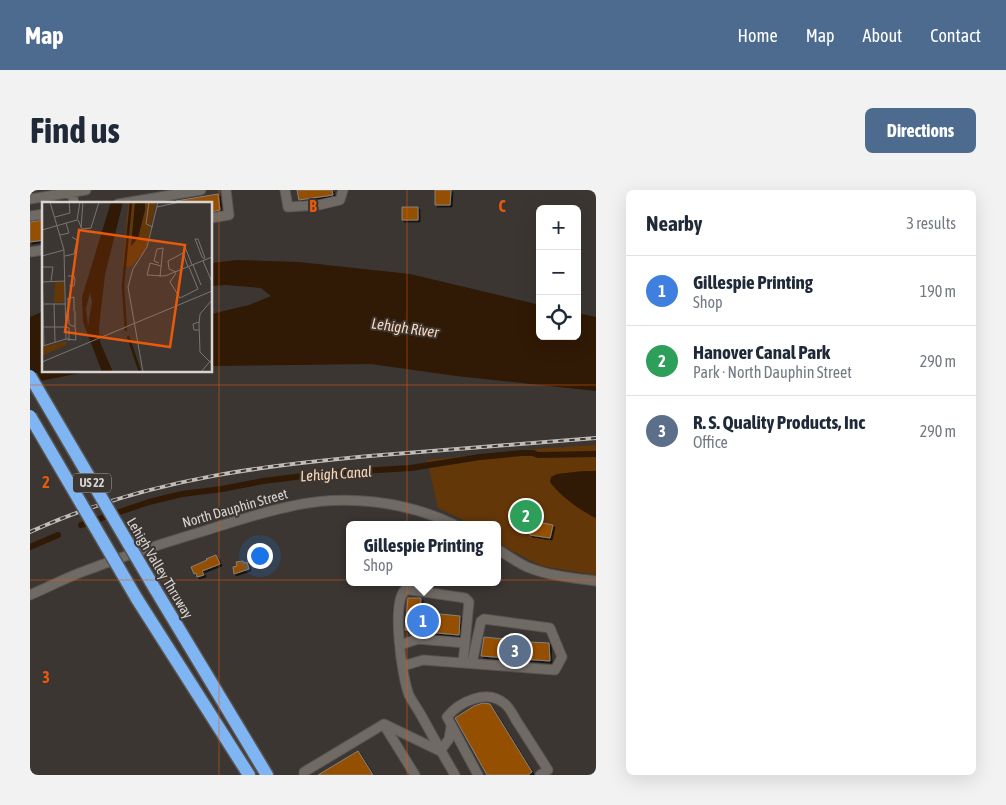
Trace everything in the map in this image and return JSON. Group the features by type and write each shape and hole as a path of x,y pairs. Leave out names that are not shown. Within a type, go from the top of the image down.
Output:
{"highway":[{"name":"Lehigh Valley Thruway","path":"30,376 267,775"},
{"name":"US 22","path":"30,416 137,599 249,775"}],"street":[{"path":"30,199 86,190"},
{"path":"127,202 201,190"},
{"path":"212,218 229,215 226,190"},
{"path":"285,190 288,207 319,205 340,200 343,190"},
{"path":"72,192 74,202"},
{"name":"North Dauphin Street","path":"30,595 92,568 150,547 277,509 308,503 340,500 374,503 424,512 445,521"},
{"path":"501,552 516,562 537,571 596,581"},
{"path":"454,775 409,694 403,666 398,617 398,604 405,590 465,598 468,602 465,643 467,663"},
{"path":"403,666 422,660 556,670 562,657 550,628 484,620 481,621 467,663"},
{"path":"400,644 418,640 465,643"},
{"path":"478,775 447,717 453,709 474,698 492,697 505,704 548,770 540,775"},
{"path":"384,724 440,751"},
{"path":"304,775 304,772 384,724"},
{"path":"384,724 415,775"},
{"path":"440,751 449,739 451,726"}],"shaded area":[{"path":"596,445 596,575 542,566 501,544 501,521 466,521 438,508 427,460"}],"water":[{"name":"Lehigh River","path":"237,260 299,262 410,274 536,304 536,340 581,340 581,314 596,317 596,391 456,376 371,364 212,366 212,314 249,305 271,296 261,288 226,285 212,286 212,263"},
{"path":"42,312 42,372 86,372 30,383 30,317"},
{"path":"596,471 596,518 571,503 550,482 551,477 557,474"}],"building":[{"path":"297,190 332,190 333,195 299,200"},
{"path":"435,190 451,190 450,205 435,205"},
{"path":"218,194 220,210 212,212 212,202 176,201"},
{"path":"402,207 418,207 418,220 402,220"},
{"path":"42,220 42,240 30,242 30,222"},
{"path":"532,521 553,525 550,538 530,535"},
{"path":"259,547 265,555 258,561 252,553"},
{"path":"216,555 220,564 202,571 204,575 197,577 196,573 194,574 191,567"},
{"path":"243,561 244,563 247,562 249,569 234,574 233,567 237,566 236,562"},
{"path":"408,598 421,598 420,612 460,616 459,635 405,630"},
{"path":"484,637 504,639 507,637 528,640 529,642 549,643 550,661 481,656"},
{"path":"483,703 490,704 532,772 528,775 487,775 455,718 474,706"},
{"path":"358,751 373,775 318,775"}],"waterway":[{"name":"Lehigh Canal","path":"81,525 149,502 182,494 263,481 327,473 411,468 480,457 522,453 538,455 596,454"},
{"name":"Lehigh Canal","path":"30,547 58,535"}],"railway":[{"path":"30,532 75,513 168,485 262,468 358,457 596,438"}],"place":[{"name":"Hanover Canal Park","path":"526,516"},
{"name":"Gillespie Printing","path":"423,621"},
{"name":"R. S. Quality Products, Inc","path":"515,651"}]}
